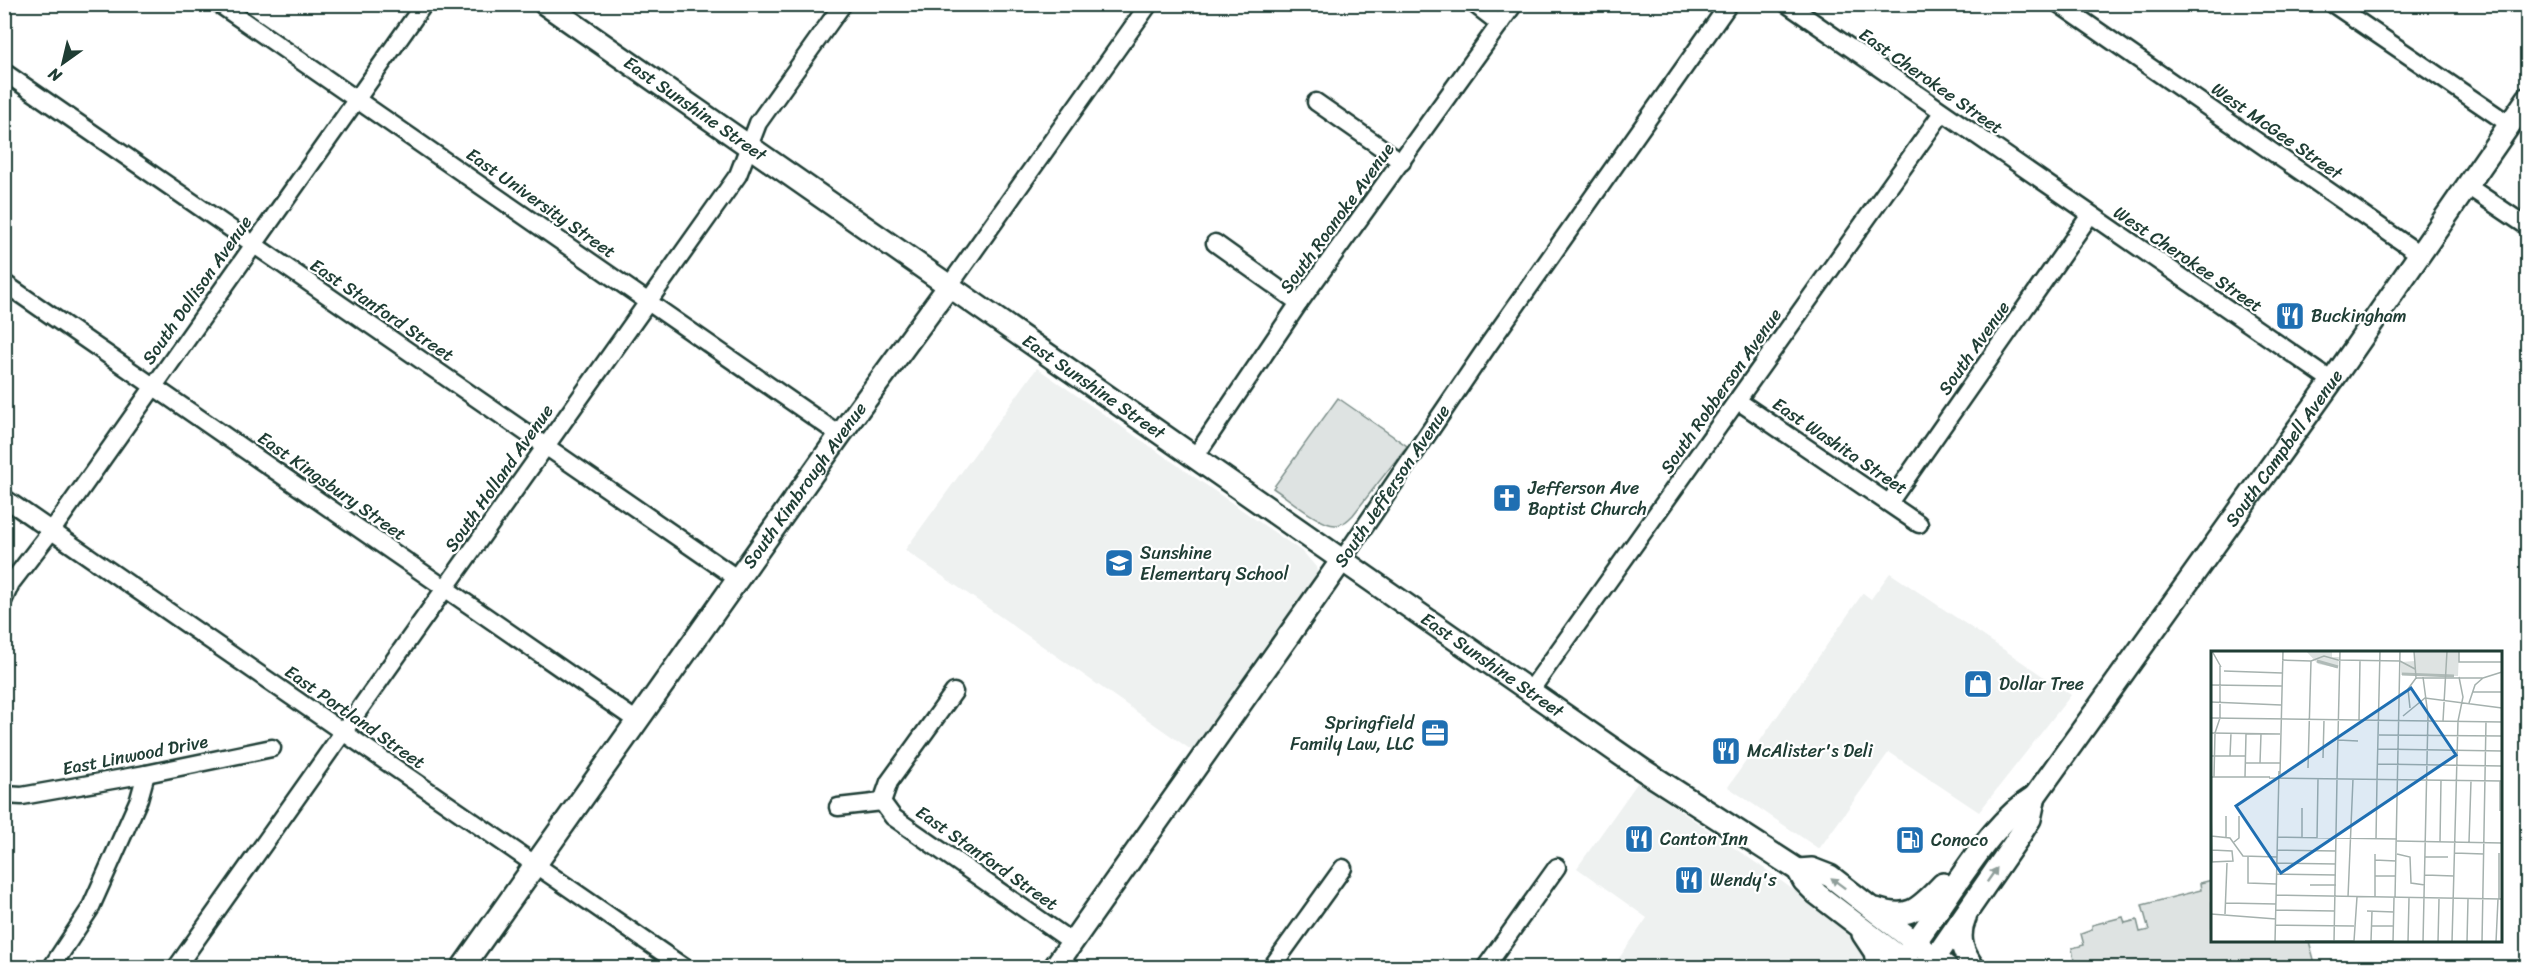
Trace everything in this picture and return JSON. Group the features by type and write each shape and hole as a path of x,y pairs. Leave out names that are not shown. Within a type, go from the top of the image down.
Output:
{"main road":[{"name":"East Sunshine Street","path":"545,4 1643,770 1798,870"},
{"name":"South Campbell Avenue","path":"1905,965 1916,943 1970,864 2003,821 2017,807 2035,796 2332,381 2418,253 2528,98"},
{"name":"South Kimbrough Avenue","path":"462,968 840,435 949,286"},
{"name":"South Jefferson Avenue","path":"1054,968 1342,560"},
{"name":"South Campbell Avenue","path":"1937,964 1970,907 2030,819 2035,796"},
{"path":"1868,906 1889,914 1910,912 1921,907 1947,879 1970,864"},
{"path":"1905,965 1817,894 1804,881 1798,870 1812,869 1830,876 1916,943 1937,964"},
{"path":"1970,907 1961,930 1961,939 1965,955 1974,968"},
{"path":"1856,924 1875,952 1878,968"}],"street":[{"name":"East University Street","path":"219,4 840,435"},
{"name":"South Dollison Avenue","path":"4,599 11,583 52,531 424,4"},
{"name":"South Holland Avenue","path":"176,968 647,300 738,175 758,123 843,4"},
{"name":"South Kimbrough Avenue","path":"949,286 1149,4"},
{"path":"1474,4 1500,24"},
{"name":"South Roanoke Avenue","path":"1195,457 1299,303 1514,4"},
{"name":"South Jefferson Avenue","path":"1342,560 1489,344 1730,4"},
{"name":"East Cherokee Street","path":"1787,4 2022,169"},
{"name":"West McGee Street","path":"2059,4 2418,253"},
{"path":"2333,4 2509,124"},
{"name":"East Stanford Street","path":"4,72 738,579"},
{"path":"1316,102 1402,162"},
{"name":"South Robberson Avenue","path":"1530,691 1942,113"},
{"name":"West Cherokee Street","path":"2022,169 2332,381"},
{"path":"2466,185 2528,228"},
{"name":"South Avenue","path":"1889,503 2090,216"},
{"path":"1215,243 1299,303"},
{"name":"East Kingsbury Street","path":"4,284 637,721"},
{"name":"East Washita Street","path":"1738,401 1919,524"},
{"name":"East Portland Street","path":"4,498 685,968"},
{"path":"838,807 882,802 889,782 954,692"},
{"name":"East Linwood Drive","path":"4,795 22,796 272,748"},
{"path":"51,968 90,909 140,799 146,774"},
{"name":"East Stanford Street","path":"882,802 894,817 1072,942"},
{"path":"1485,968 1557,867"},
{"path":"1271,968 1343,868"}],"shaded area":[{"name":"Sunshine Elementary School","path":"1037,368 1304,553 1316,567 1318,577 1197,754 905,550"},
{"path":"1338,398 1407,446 1353,515 1344,523 1337,525 1313,517 1273,488"},
{"path":"1890,573 2071,695 1979,812 1889,752 1819,849 1728,787 1863,593 1871,599"},
{"path":"1638,782 1765,869 1848,930 1861,942 1874,967 1613,967 1647,918 1577,868"},
{"path":"2211,880 2211,942 2309,942 2316,967 2056,967 2056,965 2074,961 2072,948 2084,945 2081,934 2092,930 2092,925 2123,917 2125,923 2137,920 2140,932 2149,930 2142,905 2201,890 2200,883"}],"place":[{"name":"Buckingham","path":"2290,316"},
{"name":"Jefferson Ave Baptist Church","path":"1507,498"},
{"name":"Sunshine Elementary School","path":"1119,563"},
{"name":"Dollar Tree","path":"1978,684"},
{"name":"Springfield Family Law, LLC","path":"1435,733"},
{"name":"McAlister's Deli","path":"1726,751"},
{"name":"Canton Inn","path":"1639,839"},
{"name":"Conoco","path":"1910,840"},
{"name":"Wendy's","path":"1689,880"}]}
